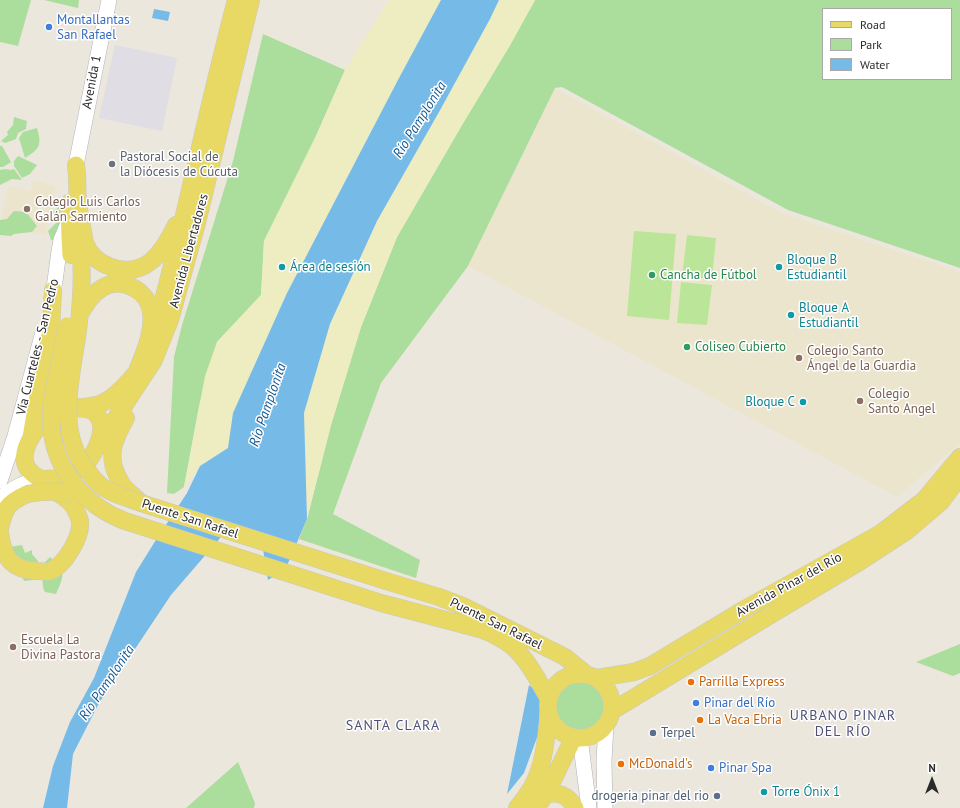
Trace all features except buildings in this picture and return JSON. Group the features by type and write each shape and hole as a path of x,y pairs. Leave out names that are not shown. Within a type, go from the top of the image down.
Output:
{"main road":[{"name":"Avenida Libertadores","path":"72,408 100,404 109,400 137,371 146,356 154,335 190,195 220,61 236,0"},
{"name":"Avenida Libertadores","path":"100,438 112,424 154,360 170,320 197,223 251,0"},
{"name":"Puente San Rafael","path":"76,165 78,175 78,221 82,286 75,323 68,399 69,427 73,446 82,464 97,482 104,488 141,503 438,597 465,607 565,657 592,676"},
{"name":"Vía Cuarteles - San Pedro","path":"69,220 72,175 76,165"},
{"path":"78,204 85,243 90,253 105,265 119,269 132,270 144,266 150,262 163,248 171,236 190,195"},
{"name":"Puente San Rafael","path":"69,220 72,278 71,301 75,323 54,392 51,426 58,455 63,468 75,485 93,504 106,513 125,521 381,603 494,634 507,642 524,658 549,705"},
{"path":"75,323 96,292 108,285 122,284 137,289 145,297 151,312 151,325 147,342 137,371"},
{"path":"0,532 2,545 9,560 15,566 28,571 49,571 62,562 70,552 78,537 80,529 80,521 73,506 65,498 29,471 24,457 51,332 53,290"},
{"path":"141,503 124,487 115,472 113,448 116,436 149,373 154,360"},
{"path":"28,444 36,430 44,422 52,416 72,408 91,410 97,415 100,422 102,430 96,449 91,458 83,466 64,477 53,479 39,478"},
{"name":"Avenida Pinar del Río","path":"592,676 634,672 650,666 743,610 881,533 924,500 960,457"},
{"name":"Avenida Pinar del Río","path":"609,718 638,695 861,561 907,531 941,502 960,476"},
{"path":"0,528 5,510 11,503 26,494 41,492 65,493 93,504"},
{"path":"634,672 631,686 638,695"},
{"path":"517,808 533,786 540,769 546,745 549,705 554,688 563,679 574,674 592,676 603,683 610,692 612,700 609,718 602,730 593,736 577,738 567,735 558,729 553,723 549,705"},
{"path":"536,808 546,794 577,738"},
{"path":"546,794 555,793 565,796 575,808"}],"street":[{"name":"Avenida 1","path":"76,165 109,0"},
{"name":"Vía Cuarteles - San Pedro","path":"0,481 15,436 46,323 61,240 69,220"},
{"path":"0,490 28,444"},
{"path":"0,499 13,488 39,478"},
{"path":"605,808 604,761 609,718"},
{"path":"577,738 589,808"}],"shaded area":[{"path":"115,45 177,58 162,131 99,118"},
{"name":"Colegio Santo Ángel de la Guardia","path":"555,88 784,214 960,272 960,443 897,497 468,266"},
{"name":"Colegio Luis Carlos Galán Sarmiento","path":"33,180 56,186 46,235 0,226 8,186 30,191"}],"green space":[{"path":"0,0 31,0 18,46 0,42"},
{"path":"44,0 79,0 78,8"},
{"path":"535,0 960,0 960,268 788,210 562,87 555,88 468,266 381,383 333,514 420,560 416,578 299,539 307,519 331,425 361,327 397,237 509,47"},
{"path":"263,34 345,70 316,136 264,241 261,295 217,342 199,406 184,487 174,494 167,493 174,357 182,325 233,161"},
{"path":"14,117 27,121 26,129 18,133 16,139 5,143 1,141 8,135 7,132 13,125"},
{"path":"37,128 39,143 37,149 25,158 19,138 23,132"},
{"path":"0,146 2,146 11,162 3,167 0,167"},
{"path":"18,156 37,165 30,174 22,178 14,166 14,161"},
{"path":"14,169 22,180 12,179 0,185 0,170"},
{"path":"60,206 66,212 61,221 55,240 51,240 48,231 58,221 51,213"},
{"path":"14,211 26,212 37,226 32,232 14,234 11,236 0,235 0,220 7,219"},
{"name":"Cancha de Fútbol","path":"634,231 676,234 669,320 627,316"},
{"path":"687,235 716,238 712,279 682,276"},
{"path":"681,282 712,285 707,325 677,323"},
{"path":"22,545 25,553 32,550 32,554 38,561 38,572 33,580 24,581 9,548"},
{"path":"50,557 59,566 62,574 61,583 56,594 45,592 43,587 43,564"},
{"path":"960,644 960,673 953,676 916,662"},
{"path":"580,681 589,683 598,688 603,697 605,706 603,715 598,724 589,729 580,731 571,729 562,724 557,715 555,706 557,697 562,688 571,683"},
{"path":"238,762 255,803 254,808 186,808"}],"sand":[{"name":"Área de sesión","path":"389,0 441,0 287,293 234,413 228,448 200,466 184,487 205,376 217,342 261,295 264,241 316,136 345,70"},
{"path":"499,0 535,0 397,237 361,327 331,425 307,519 304,413 330,324 377,221 439,112"}],"water":[{"name":"Río Pamplonita","path":"441,0 499,0 439,112 377,221 330,324 304,413 307,519 286,568 268,580 263,549 221,537 171,595 99,703 73,754 67,808 43,808 53,766 70,722 94,678 136,572 187,493 200,466 228,448 233,413 287,293"},
{"path":"154,9 170,12 168,21 152,18"},
{"path":"529,685 541,695 538,735 524,773 507,794"}],"place":[{"name":"Montallantas San Rafael","path":"49,27"},
{"name":"Pastoral Social de la Diócesis de Cúcuta","path":"112,164"},
{"name":"Colegio Luis Carlos Galán Sarmiento","path":"27,209"},
{"name":"Área de sesión","path":"282,267"},
{"name":"Bloque B Estudiantil","path":"779,267"},
{"name":"Cancha de Fútbol","path":"652,275"},
{"name":"Bloque A Estudiantil","path":"791,315"},
{"name":"Coliseo Cubierto","path":"687,347"},
{"name":"Colegio Santo Ángel de la Guardia","path":"799,358"},
{"name":"Colegio Santo Angel","path":"860,401"},
{"name":"Bloque C","path":"803,402"},
{"name":"Escuela La Divina Pastora","path":"13,647"},
{"name":"Parrilla Express","path":"691,682"},
{"name":"Pinar del Río","path":"696,703"},
{"name":"La Vaca Ebria","path":"700,720"},
{"name":"Terpel","path":"653,733"},
{"name":"McDonald's","path":"621,764"},
{"name":"Pinar Spa","path":"711,768"},
{"name":"Torre Ónix 1","path":"764,792"},
{"name":"drogeria pinar del rio","path":"717,796"}],"district":[{"name":"URBANO PINAR DEL RÍO","path":"843,724"},
{"name":"SANTA CLARA","path":"393,726"}]}
